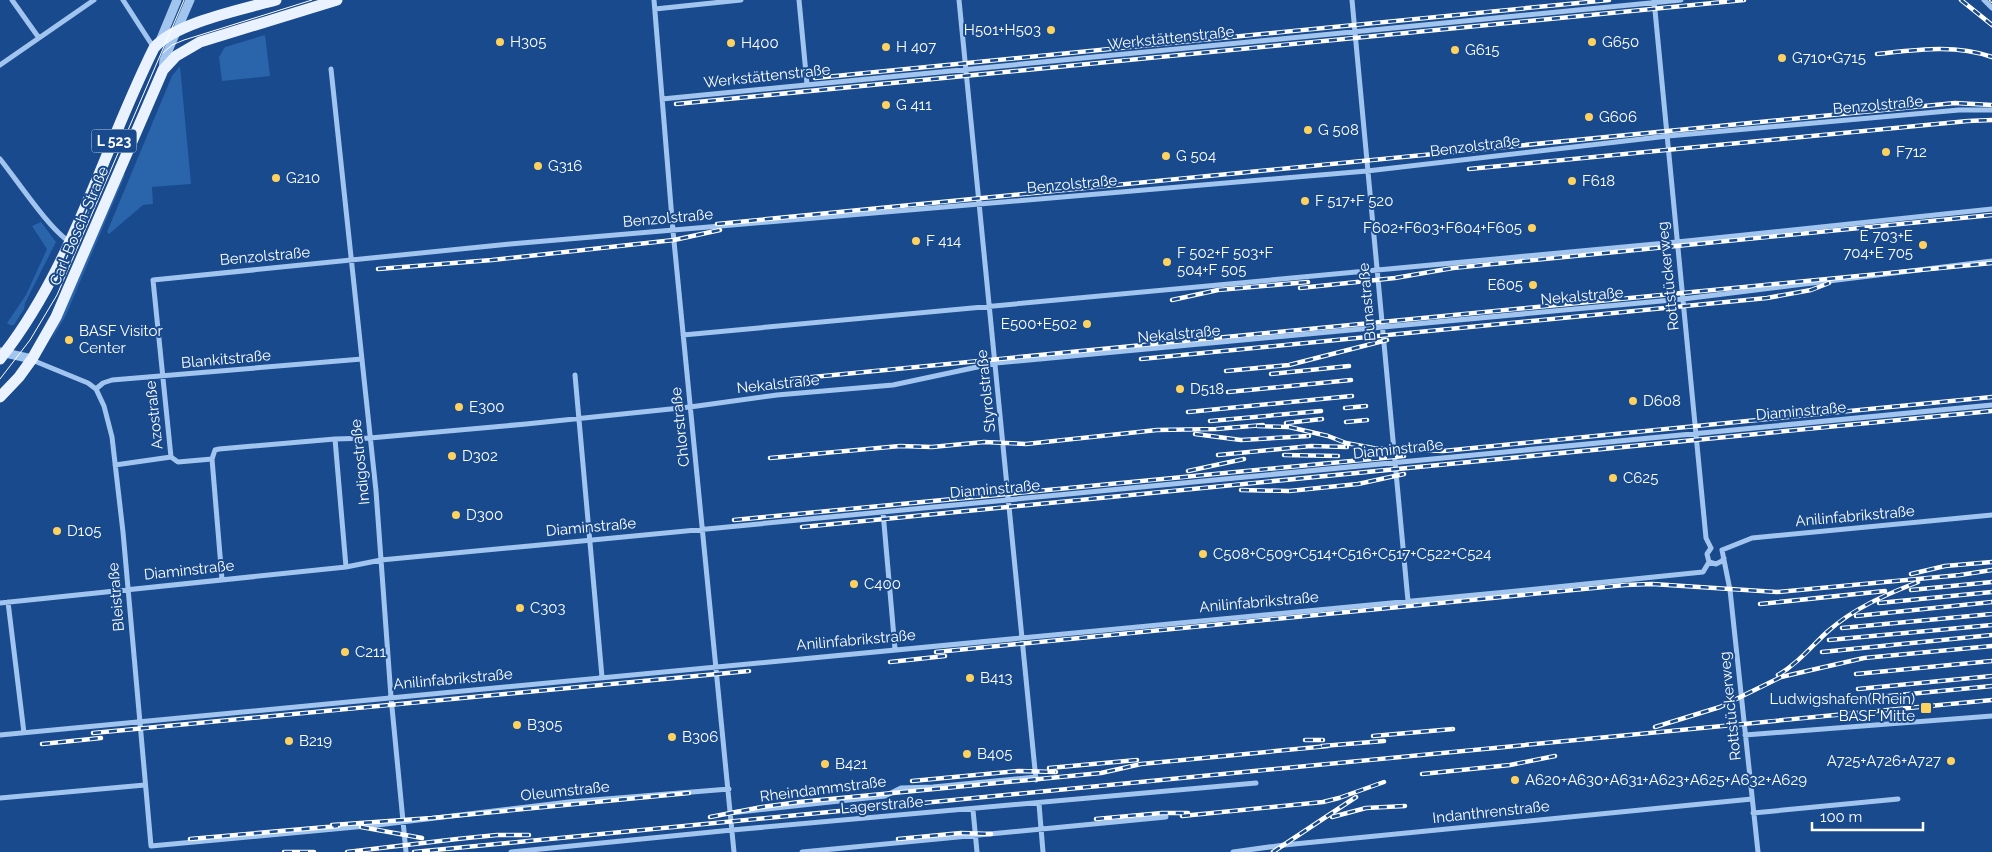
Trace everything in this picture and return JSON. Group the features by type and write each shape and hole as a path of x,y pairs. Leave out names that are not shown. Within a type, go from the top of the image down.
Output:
{"main road":[{"path":"157,45 177,30 276,0"},
{"name":"L 523","path":"163,70 176,56 200,42 337,0"},
{"name":"Carl-Bosch-Straße","path":"2,354 36,306 70,242 157,45"},
{"name":"Carl-Bosch-Straße","path":"0,397 19,377 32,359 56,316 163,70"}],"street":[{"path":"12,0 39,38"},
{"path":"0,65 94,0"},
{"path":"123,0 157,45"},
{"name":"Carl-Bosch-Straße","path":"157,45 177,0"},
{"name":"Carl-Bosch-Straße","path":"163,70 164,60 190,0"},
{"name":"Chlorstraße","path":"654,0 673,231 734,852"},
{"path":"655,9 741,0"},
{"path":"799,0 807,84"},
{"name":"Styrolstraße","path":"959,0 968,70 1036,778"},
{"name":"Bunastraße","path":"1352,0 1408,601"},
{"name":"Werkstättenstraße","path":"662,99 1654,1 1681,0"},
{"path":"1984,0 1992,8"},
{"name":"Rottstückerweg","path":"1654,1 1706,538 1711,548"},
{"name":"Indigostraße","path":"331,69 370,438 391,697 406,852"},
{"name":"Benzolstraße","path":"153,280 510,244 1368,172 1668,136 1959,110 1992,110"},
{"path":"0,159 44,215 64,238 70,242"},
{"path":"683,335 1677,242 1992,209"},
{"name":"Nekalstraße","path":"212,459 215,450 219,449 335,439 370,438 690,407 777,396 893,385 996,364 1683,299 1992,261"},
{"name":"Azostraße","path":"153,280 171,457"},
{"path":"2,354 32,359 88,383 96,389"},
{"name":"Blankitstraße","path":"96,389 103,383 112,380 362,359"},
{"path":"575,375 602,677"},
{"name":"Bleistraße","path":"96,389 110,422 151,846"},
{"name":"Diaminstraße","path":"0,603 346,567 381,560 1992,405"},
{"path":"335,439 346,567"},
{"path":"115,465 171,457 178,462 212,459 222,579"},
{"path":"883,512 895,649"},
{"name":"Anilinfabrikstraße","path":"1722,550 1752,538 1992,515"},
{"path":"1715,547 1722,550 1724,558 1719,563 1709,562 1707,554 1711,548 1715,547"},
{"name":"Rottstückerweg","path":"1724,558 1730,590 1758,852"},
{"name":"Anilinfabrikstraße","path":"0,735 1703,572 1709,562"},
{"path":"8,602 24,733"},
{"path":"1745,735 1992,716"},
{"name":"Rheindammstraße","path":"730,813 886,796 901,788 1036,778"},
{"name":"Lagerstraße","path":"511,852 732,830 973,810 1256,783"},
{"path":"0,798 145,785"},
{"name":"Oleumstraße","path":"151,846 404,822 570,802 728,789"},
{"name":"Indanthrenstraße","path":"1233,852 1752,799"},
{"path":"1753,813 1898,799"},
{"path":"1039,804 1043,852"},
{"path":"973,810 977,852"},
{"path":"802,852 829,851 1166,817"}],"shaded area":[{"path":"265,35 270,76 222,81 219,57 225,47"},
{"path":"180,66 191,184 152,187 153,204 143,205 109,234 107,232 172,76"},
{"path":"124,174 66,315 51,340"},
{"path":"41,222 56,242 25,303 24,309 14,325 10,325 7,323 26,295 47,249 32,226"}],"tram line":[{"path":"0,379 30,340 57,295 184,0"},
{"path":"163,53 172,45 184,40 312,0"}],"railway":[{"path":"815,78 1609,0"},
{"path":"676,104 1744,0"},
{"path":"1961,0 1992,25"},
{"path":"1877,54 1949,49 1963,50 1992,57"},
{"path":"717,224 1955,103 1992,105"},
{"path":"1469,169 1992,120"},
{"path":"1300,288 1395,278 1453,268 1992,215"},
{"path":"378,269 492,260 674,240 720,230"},
{"path":"792,379 1992,263"},
{"path":"1172,300 1218,290 1308,282"},
{"path":"1141,359 1767,298 1811,290 1829,283"},
{"path":"1226,371 1289,365 1387,340"},
{"path":"1271,374 1349,366"},
{"path":"1228,392 1351,380"},
{"path":"1188,412 1352,396"},
{"path":"1257,426 1289,427 1328,436 1346,443 1373,448 1443,451 1992,397"},
{"path":"1345,408 1366,406"},
{"path":"1210,421 1321,411"},
{"path":"802,527 1992,411"},
{"path":"1286,423 1322,419"},
{"path":"1346,422 1367,420"},
{"path":"770,458 900,446 932,447 984,442 1026,444 1157,430 1216,429 1263,425"},
{"path":"1195,434 1241,440 1309,436"},
{"path":"1218,455 1311,446 1347,447"},
{"path":"1284,455 1338,456"},
{"path":"734,520 1404,456"},
{"path":"1188,471 1244,459"},
{"path":"1241,490 1289,491 1358,484 1404,474"},
{"path":"1911,574 1945,566 1992,562"},
{"path":"936,652 1625,585 1652,584 1777,592 1960,575 1992,570"},
{"path":"1778,675 1798,661 1837,623 1882,597 1918,582"},
{"path":"1911,590 1992,582"},
{"path":"1760,604 1885,591"},
{"path":"1879,603 1992,592"},
{"path":"1856,616 1992,602"},
{"path":"1842,628 1992,614"},
{"path":"1829,640 1992,625"},
{"path":"1822,652 1992,635"},
{"path":"1655,727 1720,707 1781,677 1864,658 1992,646"},
{"path":"890,662 945,656"},
{"path":"1856,674 1992,661"},
{"path":"93,733 749,671"},
{"path":"1858,689 1992,676"},
{"path":"1858,699 1992,686"},
{"path":"414,852 1992,700"},
{"path":"1373,736 1453,729"},
{"path":"42,744 101,738"},
{"path":"1305,740 1323,740"},
{"path":"1322,746 1384,741"},
{"path":"710,817 799,802 1101,773 1141,764 1328,746"},
{"path":"1422,774 1510,765 1555,756"},
{"path":"1049,768 1137,760"},
{"path":"912,781 1019,771 1056,772"},
{"path":"1182,816 1323,802 1384,782"},
{"path":"332,825 432,818 689,793"},
{"path":"1273,852 1356,797"},
{"path":"1332,817 1366,808 1405,806"},
{"path":"1096,819 1162,813 1188,813"},
{"path":"190,839 338,826"},
{"path":"361,827 422,838"},
{"path":"898,839 961,833 991,834"},
{"path":"347,852 497,835 529,835"},
{"path":"284,852 314,852"}],"place":[{"name":"H501+H503","path":"1051,30"},
{"name":"H305","path":"500,42"},
{"name":"G650","path":"1592,42"},
{"name":"H400","path":"731,43"},
{"name":"H 407","path":"886,47"},
{"name":"G615","path":"1455,50"},
{"name":"G710+G715","path":"1782,58"},
{"name":"G 411","path":"886,105"},
{"name":"G606","path":"1589,117"},
{"name":"G 508","path":"1308,130"},
{"name":"F712","path":"1886,152"},
{"name":"G 504","path":"1166,156"},
{"name":"G316","path":"538,166"},
{"name":"G210","path":"276,178"},
{"name":"F618","path":"1572,181"},
{"name":"F 517+F 520","path":"1305,201"},
{"name":"F602+F603+F604+F605","path":"1532,228"},
{"name":"F 414","path":"916,241"},
{"name":"E 703+E 704+E 705","path":"1923,245"},
{"name":"F 502+F 503+F 504+F 505","path":"1167,262"},
{"name":"E605","path":"1533,285"},
{"name":"E500+E502","path":"1087,324"},
{"name":"BASF Visitor Center","path":"69,340"},
{"name":"D518","path":"1180,389"},
{"name":"D608","path":"1633,401"},
{"name":"E300","path":"459,407"},
{"name":"D302","path":"452,456"},
{"name":"C625","path":"1613,478"},
{"name":"D300","path":"456,515"},
{"name":"D105","path":"57,531"},
{"name":"C508+C509+C514+C516+C517+C522+C524","path":"1203,554"},
{"name":"C400","path":"854,584"},
{"name":"C303","path":"520,608"},
{"name":"C211","path":"345,652"},
{"name":"B413","path":"970,678"},
{"name":"Ludwigshafen(Rhein) BASF Mitte","path":"1926,708"},
{"name":"B305","path":"517,725"},
{"name":"B306","path":"672,737"},
{"name":"B219","path":"289,741"},
{"name":"B405","path":"967,754"},
{"name":"A725+A726+A727","path":"1951,761"},
{"name":"B421","path":"825,764"},
{"name":"A620+A630+A631+A623+A625+A632+A629","path":"1515,780"}]}
